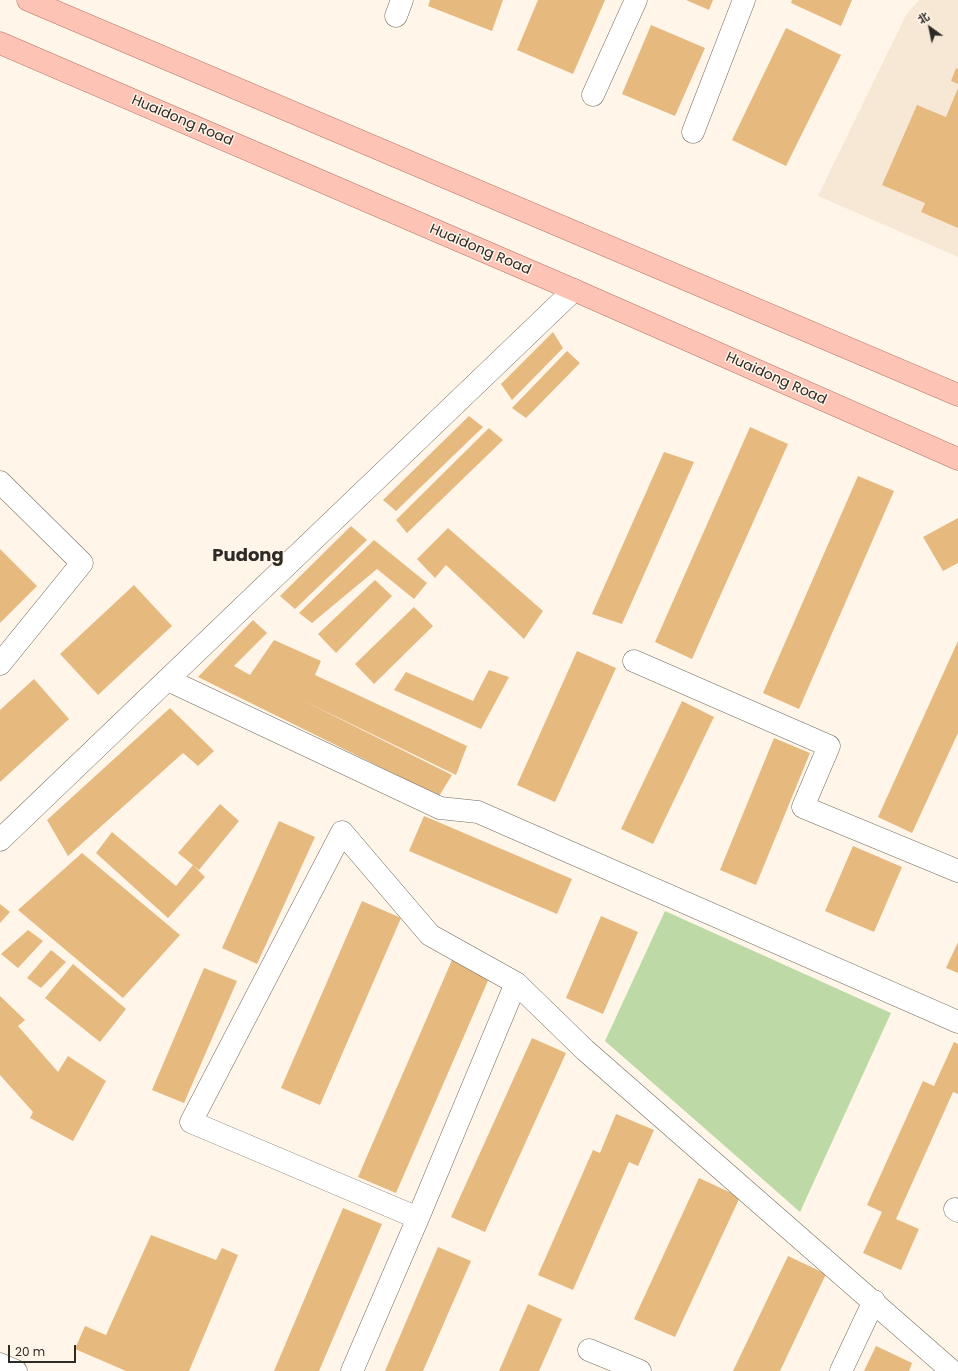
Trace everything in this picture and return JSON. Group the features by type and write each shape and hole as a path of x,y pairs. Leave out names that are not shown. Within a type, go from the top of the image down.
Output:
{"main road":[{"path":"28,0 958,396"},
{"name":"Huaidong Road","path":"0,43 574,290 958,460"}],"street":[{"path":"593,95 636,0"},
{"path":"693,132 744,0"},
{"path":"0,840 574,290"},
{"path":"0,482 82,563 0,664"},
{"path":"634,661 829,746 803,807 958,871"},
{"path":"168,680 440,808 478,812 958,1022"},
{"path":"418,1218 191,1122 342,832 430,935 516,983 584,1050 874,1301 952,1371"},
{"path":"352,1371 418,1218 516,983"},
{"path":"842,1371 874,1301"},
{"path":"588,1350 640,1371"},
{"path":"0,1364 16,1371"}],"shaded area":[{"path":"919,0 958,0 958,257 818,196 906,15"}],"green space":[{"path":"665,911 891,1013 800,1212 605,1041"}],"building":[{"path":"430,0 503,0 492,31 428,6"},
{"path":"538,0 605,0 573,74 517,50"},
{"path":"686,0 713,0 709,10"},
{"path":"792,0 852,0 841,26 791,3"},
{"path":"651,25 705,48 675,116 622,94"},
{"path":"786,28 841,55 786,166 732,140"},
{"path":"956,68 958,69 958,84 951,81"},
{"path":"958,88 958,228 921,212 925,203 882,185 917,105 946,117"},
{"path":"553,332 563,348 512,400 501,384"},
{"path":"567,351 580,363 526,418 512,408"},
{"path":"469,416 483,427 396,511 383,500"},
{"path":"750,427 788,444 692,659 655,642"},
{"path":"489,428 503,440 407,533 396,520"},
{"path":"664,452 694,462 622,624 592,614"},
{"path":"858,476 894,491 799,709 763,693"},
{"path":"958,518 958,563 943,571 923,537"},
{"path":"351,526 367,540 295,609 280,596"},
{"path":"448,528 543,611 524,639 446,565 435,578 417,559"},
{"path":"374,540 427,583 414,599 377,569 312,623 299,613"},
{"path":"0,549 37,586 0,623"},
{"path":"375,580 392,596 336,653 318,634"},
{"path":"134,585 172,626 98,695 60,654"},
{"path":"414,607 433,626 374,684 355,664"},
{"path":"253,620 267,633 234,666 250,675 274,640 321,661 315,675 467,746 456,775 298,698 452,775 439,796 198,677"},
{"path":"958,641 958,733 912,833 878,817"},
{"path":"577,651 616,668 555,802 517,785"},
{"path":"489,670 509,677 481,729 394,690 406,672 473,701"},
{"path":"34,679 69,719 0,782 0,710"},
{"path":"682,701 714,717 653,844 621,829"},
{"path":"170,708 214,751 198,766 183,753 68,856 47,820"},
{"path":"774,738 810,753 756,885 720,870"},
{"path":"220,804 239,821 199,870 178,853"},
{"path":"424,816 572,879 557,914 409,851"},
{"path":"279,821 315,837 257,964 222,948"},
{"path":"112,832 176,886 193,865 205,877 168,918 96,853"},
{"path":"853,846 902,867 874,932 825,911"},
{"path":"82,853 180,935 123,998 18,910"},
{"path":"362,901 401,918 320,1105 281,1088"},
{"path":"0,904 10,912 0,923"},
{"path":"601,916 638,932 603,1014 566,998"},
{"path":"28,930 43,941 18,968 1,954"},
{"path":"958,942 958,973 946,968"},
{"path":"51,950 66,962 41,988 27,978"},
{"path":"452,960 490,976 396,1193 358,1177"},
{"path":"73,964 126,1009 100,1042 45,998"},
{"path":"204,968 237,981 184,1103 152,1090"},
{"path":"0,996 25,1020 18,1026 58,1072 68,1056 106,1081 73,1141 30,1118 33,1112 0,1075"},
{"path":"532,1038 566,1053 485,1232 451,1217"},
{"path":"954,1042 958,1044 958,1094 953,1092 896,1219 919,1229 901,1270 863,1253 882,1212 867,1205 923,1081 934,1086"},
{"path":"616,1114 654,1130 638,1166 629,1162 573,1290 538,1275 593,1150 600,1153"},
{"path":"699,1178 740,1197 675,1337 634,1319"},
{"path":"343,1208 382,1224 319,1371 274,1371"},
{"path":"151,1235 216,1260 222,1248 238,1255 189,1371 126,1371 75,1349 85,1326 106,1335"},
{"path":"438,1247 471,1261 423,1371 385,1371"},
{"path":"788,1256 826,1274 780,1371 733,1371"},
{"path":"528,1304 562,1319 539,1371 499,1371"},
{"path":"876,1346 912,1363 909,1371 864,1371"}],"district":[{"name":"Pudong","path":"248,556"}]}
